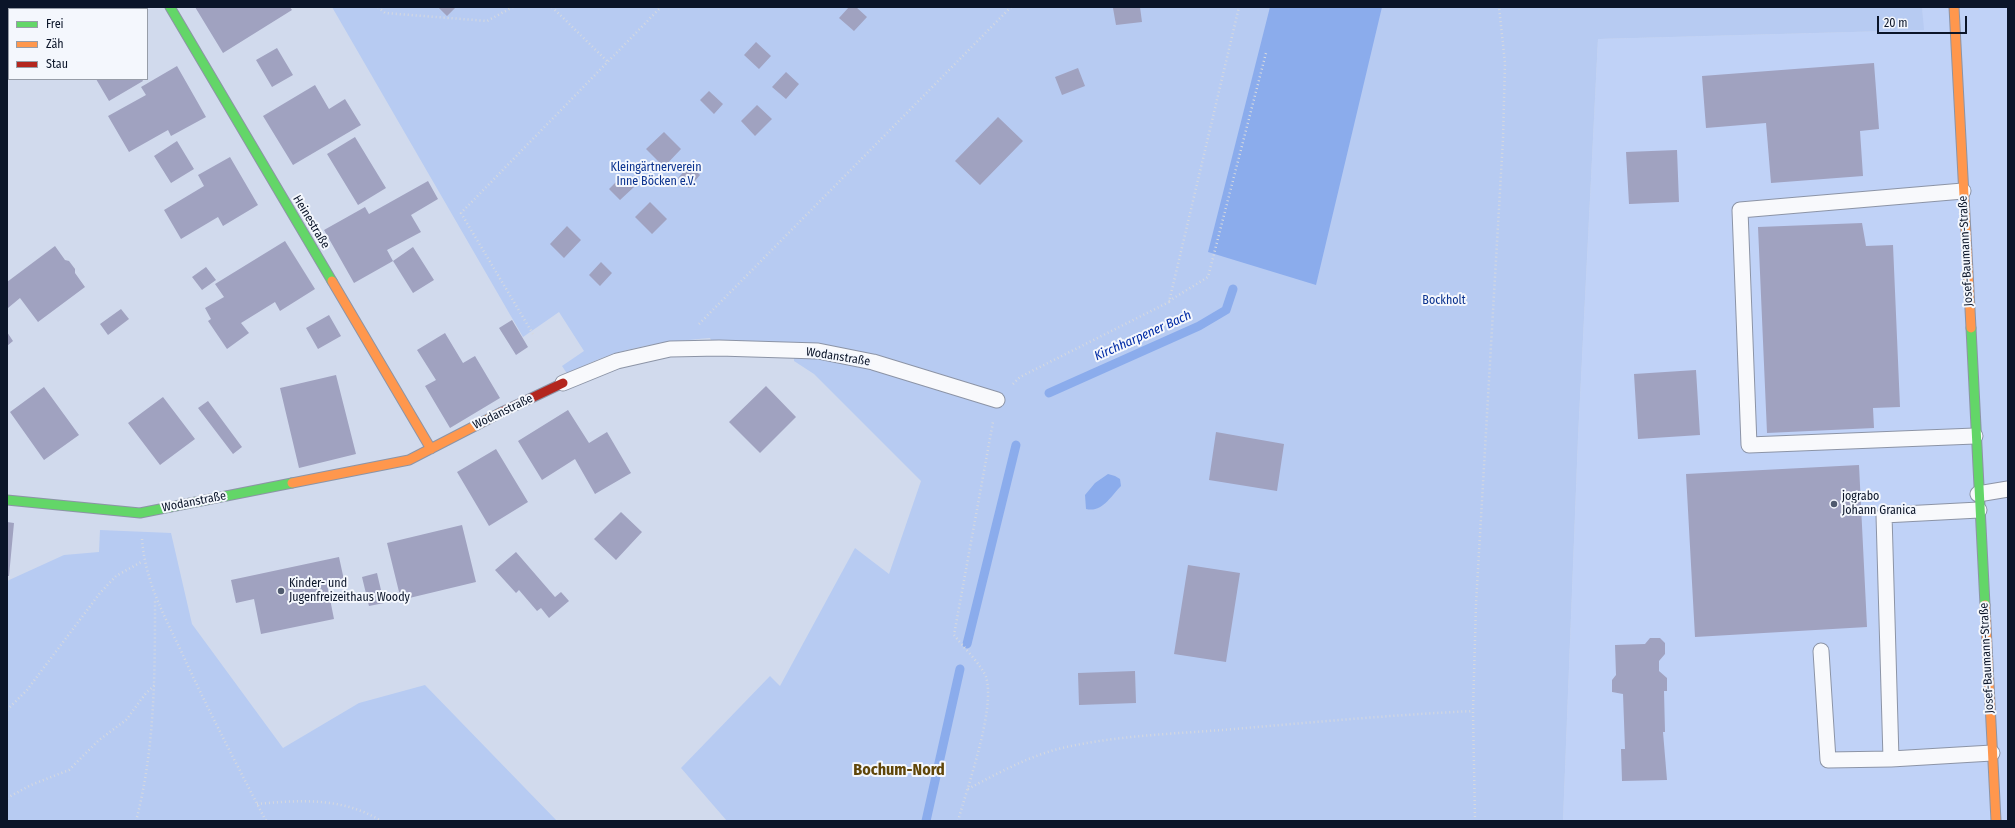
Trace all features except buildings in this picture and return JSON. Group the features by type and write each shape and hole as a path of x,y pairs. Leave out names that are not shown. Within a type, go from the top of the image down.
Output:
{"street":[{"name":"Heinestraße","path":"170,7 432,449"},
{"name":"Josef-Baumann-Straße","path":"1954,7 1996,821"},
{"name":"Wodanstraße","path":"7,500 140,513 409,460 492,417 563,383"}],"lane":[{"path":"1963,191 1740,210 1749,445 1975,436"},
{"name":"Wodanstraße","path":"563,383 617,361 670,349 718,348 818,351 873,362 997,400"},
{"path":"1978,494 2008,489"},
{"path":"1891,759 1884,515 1979,510"},
{"path":"1821,651 1828,760 1891,759 1992,753"}],"path":[{"path":"378,7 385,13 487,21 513,7"},
{"path":"552,7 607,61"},
{"path":"533,334 461,213 661,7"},
{"path":"670,349 708,316 1011,7"},
{"path":"1169,302 1239,7"},
{"path":"1475,821 1473,712 1476,604 1503,139 1505,63 1499,7"},
{"path":"958,821 986,722 987,691 986,676 954,635 997,400 1020,377 1169,302 1208,277 1266,53"},
{"path":"140,513 144,561 155,597 205,703 266,821"},
{"path":"7,710 27,690 100,592 116,576 144,561"},
{"path":"136,821 144,791 155,685 155,597"},
{"path":"7,798 69,770 99,740 126,720 146,693 155,685"},
{"path":"967,789 1036,756 1062,748 1087,744 1149,736 1280,725 1401,715 1473,712"},
{"path":"257,804 310,800 331,802 381,821"}],"shaded area":[{"path":"1922,7 2008,7 2008,821 1563,821 1578,438 1598,39 1923,30"}],"green space":[{"path":"332,7 1922,7 1924,30 1598,39 1578,438 1563,821 727,821 681,768 770,676 780,686 855,548 889,574 921,481 814,374 794,361 794,343 711,340 710,338 654,344 618,352 601,358 568,375 562,366 584,351 559,312 523,337"},
{"path":"100,530 171,533 192,624 283,748 359,703 425,685 557,821 7,821 7,581 64,555 99,552"}],"water":[{"path":"1270,7 1382,7 1316,285 1208,252"},
{"path":"1108,474 1120,479 1121,486 1106,503 1092,510 1086,509 1085,495 1095,483"}],"waterway":[{"name":"Kirchharpener Bach","path":"1049,393 1199,326 1226,310 1233,289"},
{"name":"Kirchharpener Bach","path":"967,644 1016,445"},
{"name":"Kirchharpener Bach","path":"926,821 960,669"}],"traffic: fast":[{"path":"170,7 332,281"},
{"path":"1971,328 1985,605"},
{"path":"7,500 140,513 292,483"}],"traffic: slow":[{"path":"1954,7 1971,328"},
{"path":"332,281 431,449"},
{"path":"292,483 409,460 502,412"},
{"path":"1985,605 1996,821"}],"traffic: jam":[{"path":"502,412 563,383"}],"place":[{"name":"jograbo Johann Granica","path":"1834,504"},
{"name":"Kinder- und Jugenfreizeithaus Woody","path":"281,591"}],"district":[{"name":"Bochum-Nord","path":"899,771"}],"park label":[{"name":"Kleingärtnerverein Inne Böcken e.V.","path":"656,175"},
{"name":"Bockholt","path":"1444,301"}]}
